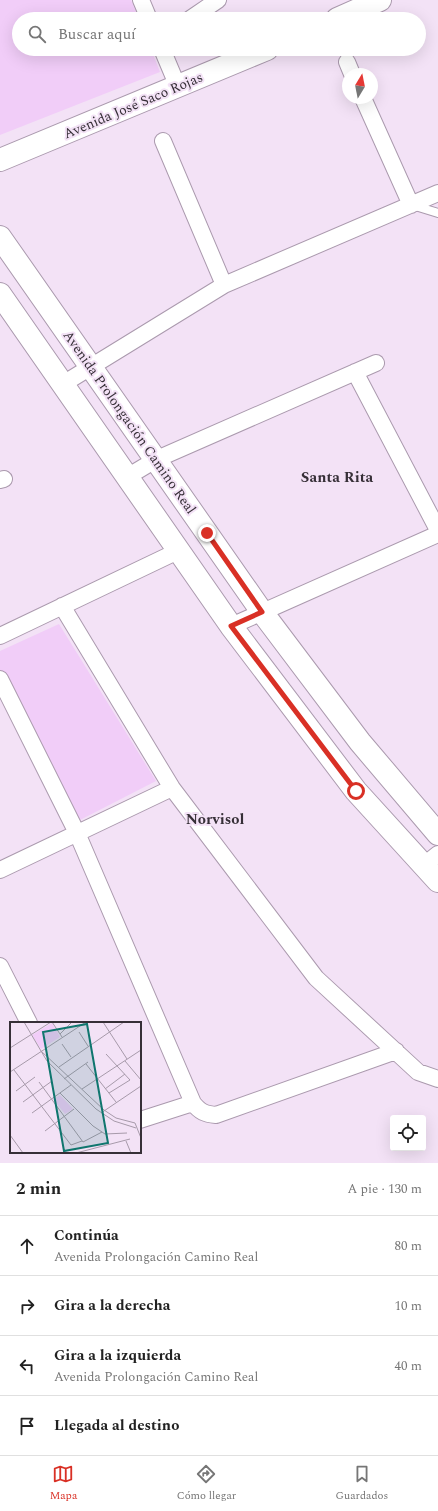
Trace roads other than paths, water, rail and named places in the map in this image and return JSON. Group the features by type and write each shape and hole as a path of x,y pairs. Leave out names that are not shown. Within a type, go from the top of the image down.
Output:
{"main road":[{"path":"353,12 380,0"},
{"name":"Avenida José Saco Rojas","path":"0,160 251,56"},
{"name":"Avenida Prolongación Camino Real","path":"0,237 157,459 262,612 360,742 438,834"},
{"path":"0,294 231,626 356,791 433,867"}],"street":[{"path":"141,0 146,12"},
{"path":"200,12 218,0"},
{"path":"165,56 178,87"},
{"path":"366,104 411,205"},
{"path":"163,141 224,285"},
{"path":"63,384 224,285 438,193"},
{"path":"127,477 157,459 376,362"},
{"path":"355,372 438,530"},
{"path":"231,626 438,534"},
{"path":"0,636 178,551"},
{"path":"62,606 172,788 316,978 418,1072 438,1079"},
{"path":"0,679 78,833 193,1103 198,1110 206,1114 216,1115 396,1051"},
{"path":"0,870 172,788"},
{"path":"0,966 29,1022"},
{"path":"141,1120 193,1103"}],"lane":[{"path":"411,205 438,213"}],"district":[{"name":"Santa Rita","path":"337,477"},
{"name":"Norvisol","path":"215,819"}]}
